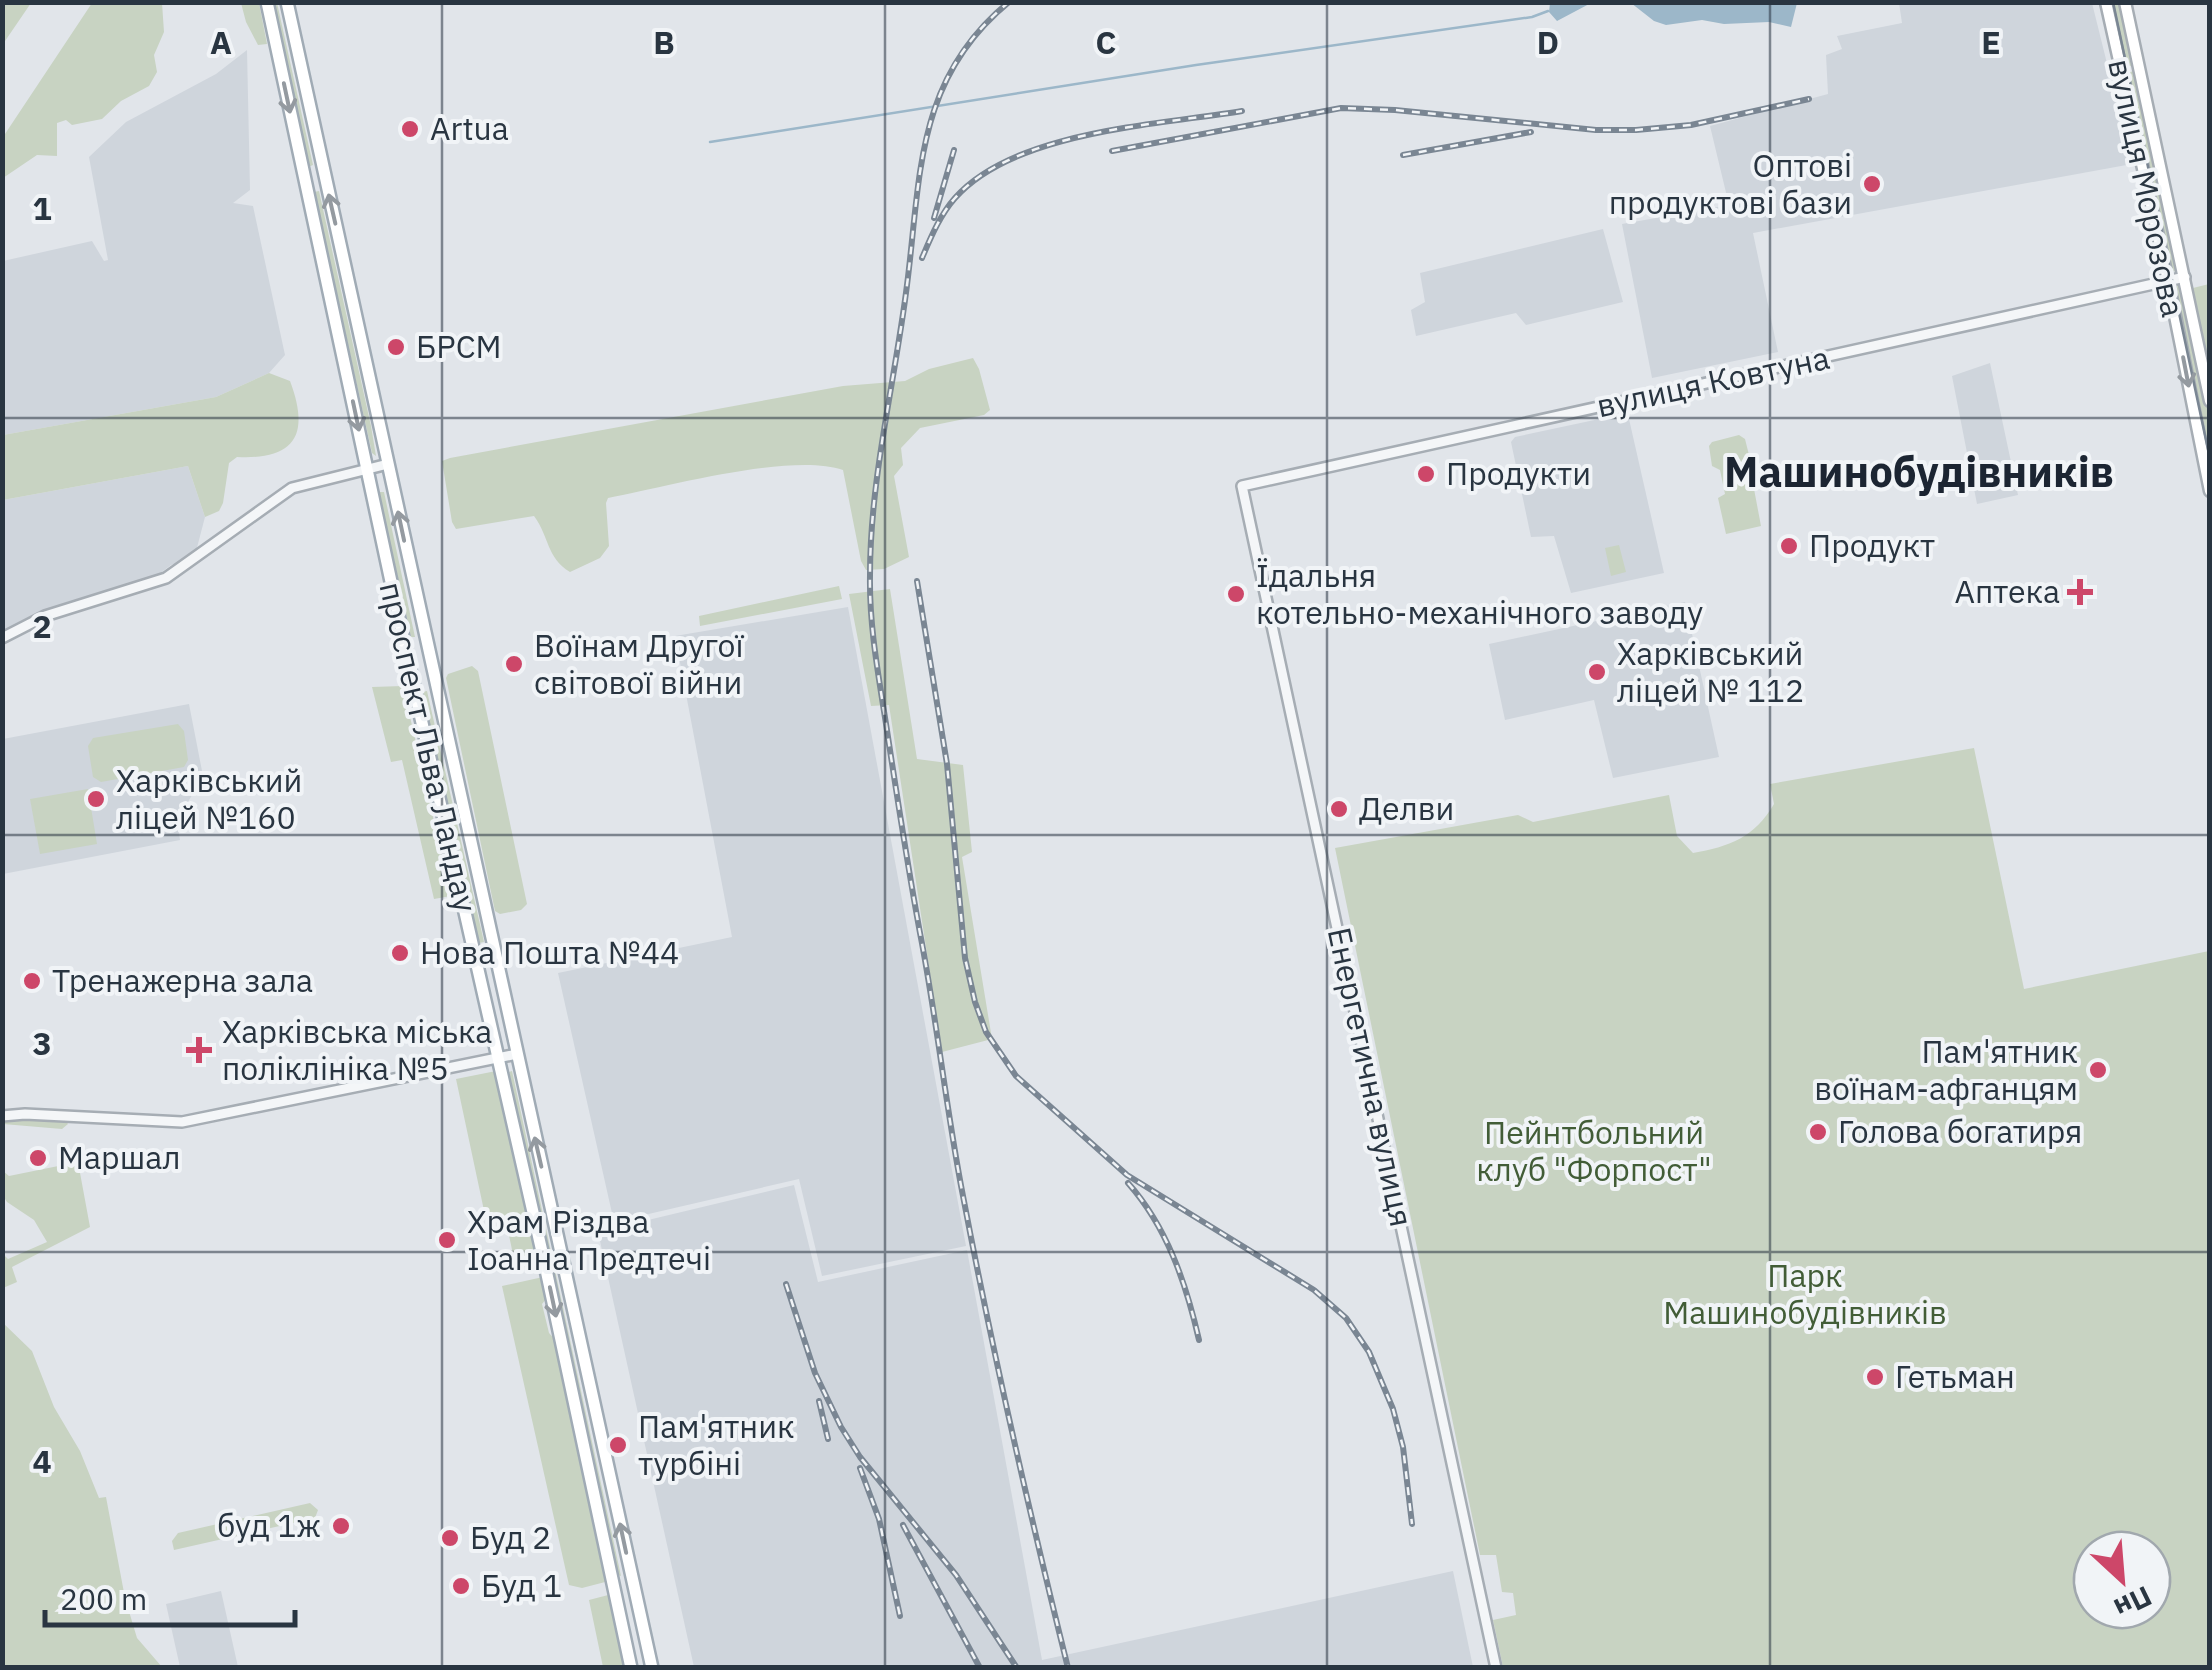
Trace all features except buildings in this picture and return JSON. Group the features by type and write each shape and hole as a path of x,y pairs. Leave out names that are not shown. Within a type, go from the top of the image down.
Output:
{"main road":[{"name":"проспект Льва Ландау","path":"267,2 632,1668"},
{"name":"проспект Льва Ландау","path":"287,2 652,1668"},
{"name":"вулиця Морозова","path":"2106,2 2210,492"},
{"name":"вулиця Морозова","path":"2125,2 2210,401"},
{"path":"305,182 325,177"},
{"path":"492,1029 510,1024"},
{"path":"615,1589 633,1585"}],"street":[{"name":"вулиця Ковтуна","path":"1242,486 2185,277"},
{"path":"2,638 50,614 159,582 208,551 283,492 310,481 388,464"},
{"name":"Енергетична вулиця","path":"1242,486 1496,1668"},
{"path":"2,1116 185,1122 516,1054"}],"shaded area":[{"name":"Оптові продуктові бази","path":"1899,3 2092,3 2132,164 1753,233 1778,352 1652,378 1622,224 1729,205 1710,126 1828,94 1826,55 1842,49 1837,36 1902,23"},
{"path":"247,50 250,190 233,203 253,206 285,355 269,373 216,397 3,435 3,261 92,241 104,261 108,260 89,157 126,122 216,74"},
{"path":"1603,229 1623,302 1526,325 1516,313 1416,336 1411,310 1425,302 1420,273"},
{"path":"1990,363 2018,495 1977,504 1952,376"},
{"path":"1618,415 1619,421 1629,419 1664,573 1571,593 1554,536 1531,537 1511,442 1515,437"},
{"path":"188,466 205,517 194,559 171,565 142,587 67,602 3,631 3,500"},
{"name":"Харківський ліцей № 112","path":"1685,602 1719,757 1613,778 1594,700 1505,720 1489,644"},
{"path":"848,607 966,1246 822,1276 799,1179 614,1222 558,973 732,937 675,636"},
{"name":"Харківський ліцей №160","path":"189,704 203,776 177,821 180,840 3,874 3,739"},
{"path":"794,1185 818,1282 967,1250 1042,1660 1453,1571 1473,1667 694,1667 598,1232"},
{"path":"221,1591 238,1667 180,1667 166,1604"}],"green space":[{"path":"2,3 31,3 3,44"},
{"path":"92,3 162,3 164,32 154,55 157,72 149,86 121,101 102,119 72,125 66,120 57,123 57,156 37,155 3,178 3,137"},
{"path":"241,3 259,3 267,44 258,45"},
{"path":"273,3 277,3 313,165 308,167"},
{"path":"2110,3 2122,3 2135,65 2124,67"},
{"path":"2135,71 2180,270 2168,273 2125,73"},
{"path":"319,191 376,456 372,453 314,192"},
{"path":"2183,279 2209,414 2209,478 2170,282"},
{"path":"2209,284 2209,364 2193,288"},
{"path":"973,358 990,410 984,415 920,428 901,448 903,465 894,476 909,557 884,569 866,570 861,561 843,470 821,466 761,468 608,498 609,546 600,558 570,572 552,553 534,516 456,529 452,522 442,461 450,458 843,386 905,381 929,369"},
{"path":"269,373 290,381 298,429 285,448 273,454 237,457 229,463 219,511 205,517 188,466 3,500 3,435 216,397"},
{"path":"1739,435 1745,439 1749,455 1743,462 1751,473 1761,526 1726,534 1718,498 1725,494 1720,470 1712,466 1709,446"},
{"path":"379,492 384,492 415,637 411,637"},
{"path":"1619,545 1626,572 1611,576 1605,548"},
{"path":"839,586 842,599 700,626 699,616"},
{"path":"890,589 917,759 963,765 972,852 962,857 992,1039 942,1052 889,705 871,706 849,594"},
{"path":"472,666 478,671 527,904 521,910 500,914 495,911 446,678"},
{"path":"403,686 451,896 434,899 402,760 391,762 372,687"},
{"path":"427,691 484,942 479,943 422,692"},
{"path":"178,724 184,731 188,760 184,767 101,782 93,777 88,746 93,738"},
{"name":"Парк Машинобудівників","path":"1974,748 2024,989 2209,951 2209,1667 1503,1667 1493,1620 1516,1615 1513,1593 1502,1592 1496,1555 1480,1555 1335,848 1518,815 1533,822 1669,795 1677,836 1693,853 1729,844 1750,832 1774,804 1770,784"},
{"path":"88,789 97,844 40,854 30,799"},
{"path":"496,1071 540,1264 516,1269 505,1216 486,1220 456,1079"},
{"path":"512,1071 621,1576 509,1072"},
{"path":"2,1119 65,1120 68,1124 62,1129 3,1124"},
{"path":"78,1162 90,1227 12,1267 17,1282 3,1288 3,1254 8,1259 47,1242 34,1220 3,1196 3,1171 9,1176"},
{"path":"543,1277 547,1298 542,1304 549,1333 558,1343 609,1581 582,1588 569,1585 502,1286"},
{"path":"2,1322 32,1351 54,1407 80,1451 99,1498 106,1497 125,1598 137,1638 162,1667 3,1667"},
{"path":"310,1503 318,1510 315,1518 174,1550 172,1541 178,1533"},
{"path":"612,1594 628,1667 603,1667 589,1600"}],"water":[{"path":"1550,2 1591,3 1557,21 1549,12"},
{"path":"1631,3 1797,3 1791,27 1769,22 1724,24 1702,20 1666,25"}],"waterway":[{"path":"710,142 1196,65 1532,17 1548,11"}],"tram line":[{"path":"2113,2 2210,459"}],"railway":[{"path":"1009,2 978,32 955,63 928,132 879,466 871,538 870,596 903,835 963,1196 1012,1432 1068,1668"},
{"path":"1112,151 1341,108 1636,130 1691,125 1809,99"},
{"path":"922,258 940,219 955,198 981,176 1013,158 1089,135 1242,111"},
{"path":"1403,155 1531,132"},
{"path":"934,218 954,150"},
{"path":"917,581 947,764 965,958 986,1032 1016,1076 1127,1175 1314,1290 1346,1318 1369,1352 1393,1409 1403,1447 1412,1524"},
{"path":"1128,1183 1164,1237 1188,1298 1199,1340"},
{"path":"786,1284 815,1373 841,1427 860,1457 956,1575 1017,1668"},
{"path":"819,1401 828,1439"},
{"path":"860,1468 879,1519 900,1616"},
{"path":"903,1525 980,1668"}],"place":[{"name":"Artua","path":"410,129"},
{"name":"Оптові продуктові бази","path":"1872,184"},
{"name":"БРСМ","path":"396,347"},
{"name":"Продукти","path":"1426,474"},
{"name":"Продукт","path":"1789,546"},
{"name":"Аптека","path":"2080,592"},
{"name":"Їдальня котельно-механічного заводу","path":"1236,594"},
{"name":"Воїнам Другої світової війни","path":"514,664"},
{"name":"Харківський ліцей № 112","path":"1597,672"},
{"name":"Харківський ліцей №160","path":"96,799"},
{"name":"Делви","path":"1339,809"},
{"name":"Нова Пошта №44","path":"400,953"},
{"name":"Тренажерна зала","path":"32,981"},
{"name":"Харківська міська поліклініка №5","path":"199,1050"},
{"name":"Пам'ятник воїнам-афганцям","path":"2098,1070"},
{"name":"Голова богатиря","path":"1818,1132"},
{"name":"Маршал","path":"38,1158"},
{"name":"Храм Різдва Іоанна Предтечі","path":"447,1240"},
{"name":"Гетьман","path":"1875,1377"},
{"name":"Пам'ятник турбіні","path":"618,1445"},
{"name":"буд 1ж","path":"341,1526"},
{"name":"Буд 2","path":"450,1538"},
{"name":"Буд 1","path":"461,1586"}],"district":[{"name":"Машинобудівників","path":"1919,472"}],"park label":[{"name":"Пейнтбольний клуб \"Форпост\"","path":"1594,1152"}]}
